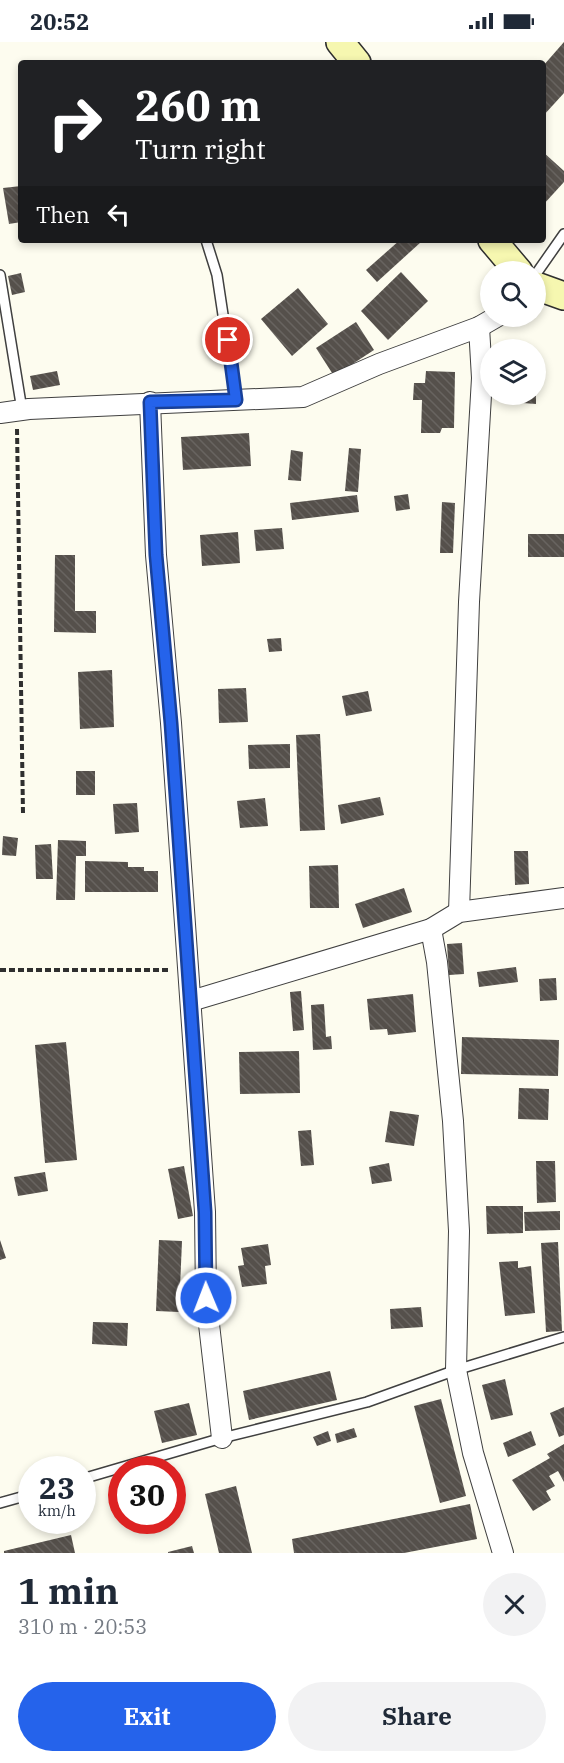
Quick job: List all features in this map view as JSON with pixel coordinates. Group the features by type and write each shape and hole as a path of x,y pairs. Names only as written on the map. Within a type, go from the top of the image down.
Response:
{"street":[{"path":"340,42 355,60"},
{"path":"495,243 513,261"},
{"path":"13,411 150,402 303,397 379,364 480,327 482,378 469,602 459,912"},
{"path":"150,402 156,555 189,970 205,1212 206,1298 222,1438"},
{"path":"191,1001 431,929 459,912 564,898"},
{"path":"431,929 438,962 453,1121 459,1231 456,1370 472,1453 503,1553"}],"lane":[{"path":"546,269 564,234"},
{"path":"207,243 217,275 236,400"},
{"path":"0,275 13,411"},
{"path":"96,1475 222,1438 367,1402 456,1370 564,1337"},
{"path":"0,1503 18,1498"}],"path":[{"path":"13,411 23,813"},
{"path":"0,970 189,970"}],"building":[{"path":"564,42 564,93 546,113 546,63"},
{"path":"546,155 564,171 564,182 546,202"},
{"path":"18,186 18,222 9,224 3,188"},
{"path":"397,243 420,243 377,282 366,270"},
{"path":"401,272 428,301 388,340 361,311"},
{"path":"21,273 25,292 12,295 8,276"},
{"path":"298,288 328,324 292,356 261,319"},
{"path":"356,322 374,350 334,376 316,348"},
{"path":"57,371 60,385 33,390 30,376"},
{"path":"426,371 455,372 454,428 442,428 440,433 421,433 422,400 413,400 414,383 425,383"},
{"path":"249,433 251,466 183,470 181,437"},
{"path":"349,448 361,449 358,492 345,491"},
{"path":"291,450 303,452 301,481 288,480"},
{"path":"408,494 410,509 396,511 394,496"},
{"path":"357,495 359,512 292,520 290,503"},
{"path":"442,502 455,503 453,553 440,553"},
{"path":"282,528 284,549 256,551 254,530"},
{"path":"238,532 240,563 202,566 200,535"},
{"path":"528,534 564,534 564,557 528,557"},
{"path":"55,555 75,555 75,611 96,611 96,633 54,632"},
{"path":"281,638 282,651 269,652 267,639"},
{"path":"112,670 114,727 80,729 78,672"},
{"path":"246,688 248,722 219,723 218,689"},
{"path":"368,691 372,711 346,716 342,696"},
{"path":"320,734 325,830 300,831 296,735"},
{"path":"290,744 290,768 249,769 248,745"},
{"path":"76,771 95,771 95,795 76,795"},
{"path":"380,797 384,815 341,824 338,805"},
{"path":"265,798 268,826 240,828 237,801"},
{"path":"137,803 139,832 115,834 113,804"},
{"path":"3,836 18,838 16,856 2,855"},
{"path":"58,840 86,841 86,856 76,856 75,900 56,900"},
{"path":"51,844 53,879 36,879 35,845"},
{"path":"514,851 528,851 529,884 515,885"},
{"path":"85,861 128,862 128,867 144,867 144,871 158,871 158,892 85,892"},
{"path":"338,865 339,908 310,908 309,866"},
{"path":"404,888 412,912 363,928 355,904"},
{"path":"462,943 464,974 449,975 447,944"},
{"path":"516,967 518,982 479,987 477,972"},
{"path":"556,978 557,1000 540,1001 539,979"},
{"path":"301,991 304,1030 293,1031 290,992"},
{"path":"413,994 416,1032 388,1035 387,1029 370,1030 367,999"},
{"path":"324,1004 326,1037 331,1036 332,1049 313,1050 311,1005"},
{"path":"462,1037 559,1040 558,1076 461,1074"},
{"path":"66,1042 77,1160 45,1163 35,1045"},
{"path":"299,1051 300,1093 240,1094 239,1052"},
{"path":"519,1088 549,1089 548,1120 518,1119"},
{"path":"390,1111 419,1115 414,1146 385,1142"},
{"path":"311,1130 314,1165 301,1166 298,1131"},
{"path":"536,1161 555,1161 556,1202 537,1203"},
{"path":"389,1163 392,1181 372,1184 369,1167"},
{"path":"184,1166 193,1216 178,1219 168,1169"},
{"path":"45,1172 48,1191 18,1196 14,1177"},
{"path":"486,1206 523,1206 523,1233 487,1234"},
{"path":"560,1211 560,1230 525,1231 524,1212"},
{"path":"0,1240 6,1258 0,1260"},
{"path":"159,1240 182,1241 179,1312 156,1311"},
{"path":"558,1242 562,1331 546,1332 541,1243"},
{"path":"268,1244 271,1265 265,1266 267,1284 242,1287 238,1266 244,1265 241,1248"},
{"path":"518,1261 518,1268 531,1266 535,1313 505,1316 499,1262"},
{"path":"421,1307 423,1327 391,1329 390,1309"},
{"path":"93,1322 128,1323 127,1346 92,1344"},
{"path":"330,1371 337,1400 249,1420 243,1391"},
{"path":"505,1379 513,1415 491,1420 482,1385"},
{"path":"441,1399 466,1496 440,1503 414,1406"},
{"path":"189,1403 197,1435 162,1443 154,1411"},
{"path":"564,1407 564,1435 559,1437 550,1413"},
{"path":"354,1428 357,1437 337,1443 335,1434"},
{"path":"328,1431 331,1441 317,1446 313,1437"},
{"path":"531,1431 536,1445 508,1457 503,1443"},
{"path":"564,1444 564,1482 558,1471 549,1476 555,1486 546,1491 551,1500 533,1511 512,1480 550,1458 547,1454"},
{"path":"236,1486 252,1553 219,1553 205,1494"},
{"path":"470,1504 477,1539 404,1553 294,1553 292,1539"},
{"path":"71,1535 75,1553 4,1553 4,1551"},
{"path":"192,1546 194,1553 168,1553 168,1552"}],"route":[{"path":"206,1298 205,1212 171,723 156,555 150,402 236,400 228,340"}]}
